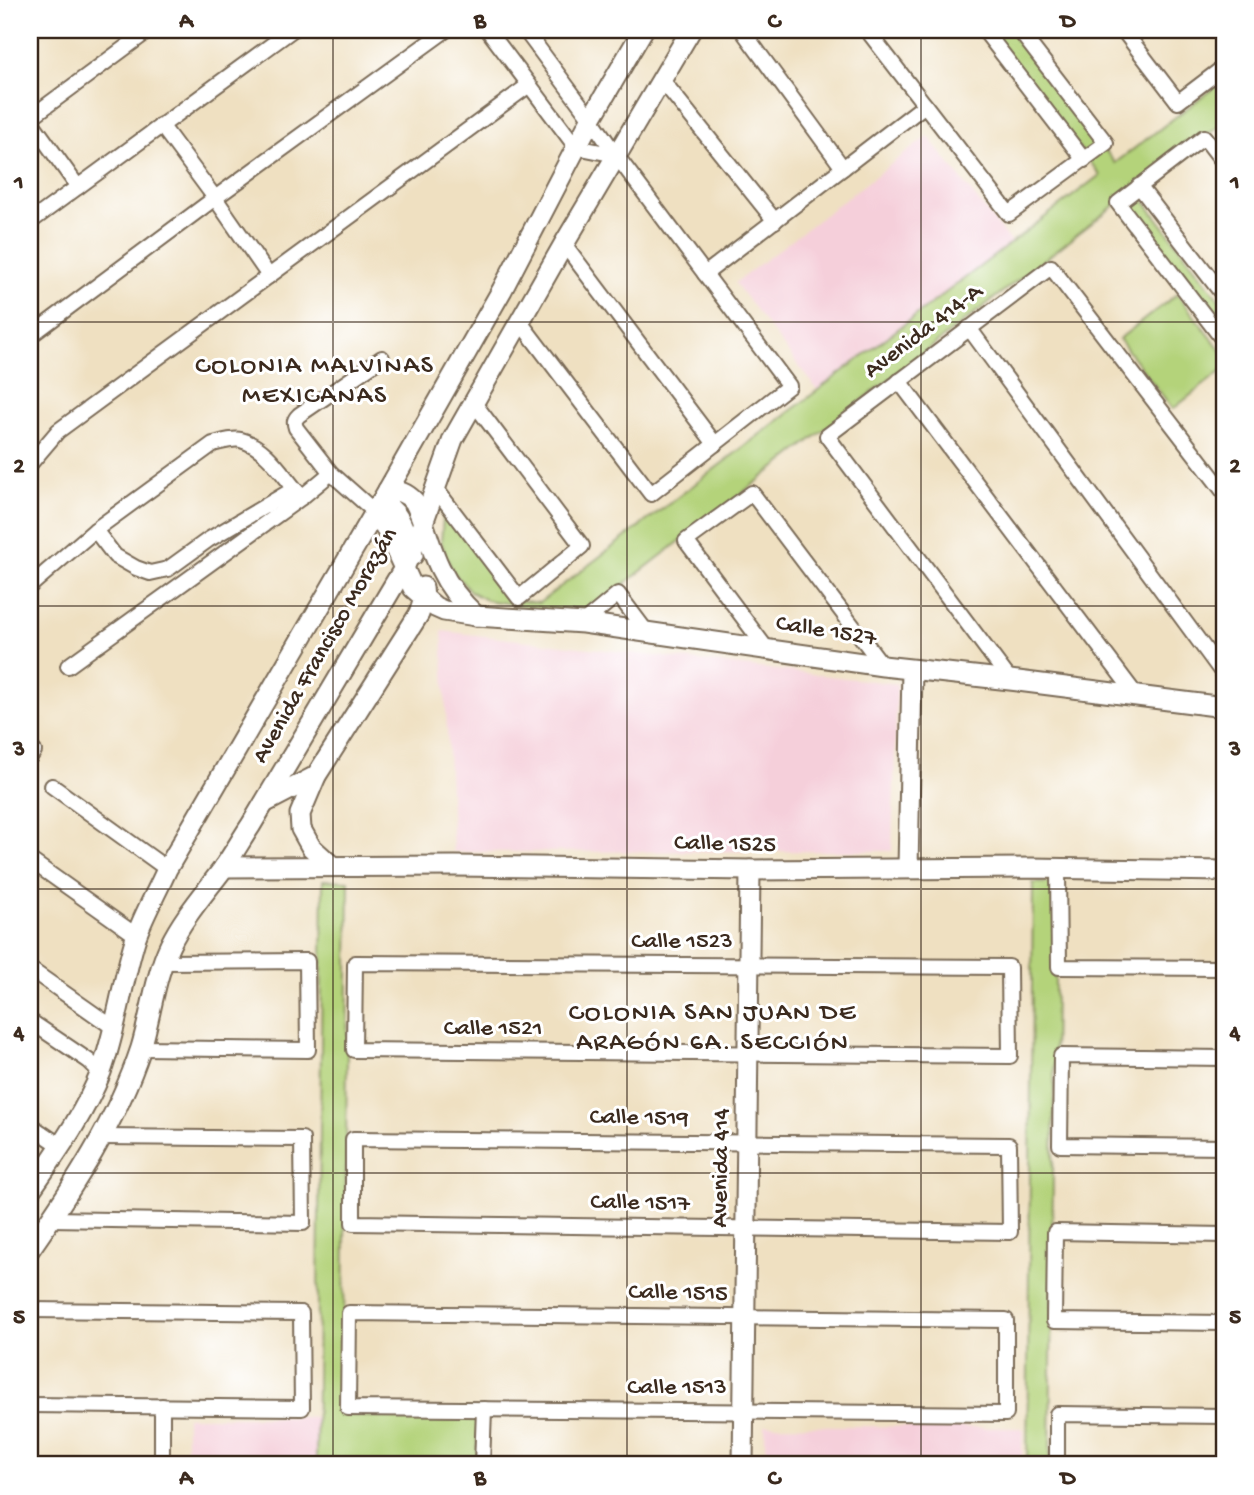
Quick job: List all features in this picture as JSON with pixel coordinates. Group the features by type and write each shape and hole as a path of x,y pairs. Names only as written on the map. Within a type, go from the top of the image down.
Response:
{"street":[{"path":"78,187 30,119 149,30"},
{"path":"30,222 292,30"},
{"path":"30,336 446,30"},
{"path":"488,30 576,147 616,155"},
{"path":"520,322 650,494 789,386 526,30"},
{"name":"Avenida Francisco Morazán","path":"30,1191 61,1146 100,1072 137,936 167,869 502,290 591,119 643,30"},
{"name":"Avenida Francisco Morazán","path":"30,1249 101,1137 123,1094 141,1048 163,962 170,945 265,802 407,559 453,439 564,244 691,30"},
{"path":"742,30 843,168"},
{"path":"867,30 1009,214 1106,143 1019,30"},
{"path":"984,30 1084,160"},
{"path":"1123,30 1178,102 1224,67"},
{"path":"663,80 775,221"},
{"path":"30,464 58,431 529,85"},
{"path":"705,274 925,105"},
{"path":"161,125 269,276"},
{"path":"1224,163 1204,137 1118,203 1224,341"},
{"path":"1139,186 1224,296"},
{"path":"564,244 715,444"},
{"name":"Avenida 414-A","path":"1010,680 827,436 1051,267 1224,492"},
{"path":"969,328 1224,675"},
{"path":"332,866 311,847 300,829 300,814 316,776 419,614 424,599 413,588 395,511 331,473 296,428 295,419 382,359"},
{"path":"899,381 1136,695"},
{"path":"436,489 519,598 582,546 474,402"},
{"path":"30,586 95,530 213,444 239,440 256,447 271,459 298,493"},
{"path":"95,530 115,556 135,568 150,573 167,569 208,540 331,473"},
{"path":"377,502 401,491 414,500 439,567 456,594 476,616"},
{"path":"68,666 298,493"},
{"path":"766,648 686,541 752,493 883,666"},
{"path":"583,623 618,594 645,631"},
{"name":"Calle 1527","path":"424,599 444,611 476,616 583,623 912,670 1224,707"},
{"path":"908,868 912,670"},
{"path":"265,802 316,776"},
{"path":"52,786 167,869"},
{"path":"30,860 137,936"},
{"name":"Calle 1525","path":"224,867 1224,871"},
{"path":"1058,869 1059,967 1224,968"},
{"name":"Avenida 414","path":"743,1465 750,870"},
{"path":"141,1048 308,1050 307,961 163,962"},
{"name":"Calle 1523","path":"354,1050 355,963 1009,967 1010,1056"},
{"path":"30,969 114,1028"},
{"path":"30,1021 89,1061 100,1072"},
{"name":"Calle 1521","path":"354,1050 1010,1056"},
{"path":"1224,1058 1061,1056 1060,1145 1224,1147"},
{"path":"30,1125 61,1146"},
{"path":"50,1219 303,1223 302,1139 101,1137"},
{"name":"Calle 1519","path":"353,1223 353,1139 1009,1145 1010,1232"},
{"name":"Calle 1517","path":"353,1223 1010,1232"},
{"path":"1224,1235 1055,1233 1054,1321 1224,1323"},
{"path":"30,1310 300,1313 302,1408 30,1405"},
{"name":"Calle 1515","path":"348,1408 349,1313 1006,1321 1006,1414"},
{"path":"162,1406 162,1465"},
{"name":"Calle 1513","path":"348,1408 1006,1414"},
{"path":"482,1465 484,1409"},
{"path":"1057,1465 1057,1414 1224,1416"}],"shaded area":[{"path":"928,136 1011,243 817,390 735,283"},
{"path":"442,631 897,684 892,851 453,852"},
{"path":"186,1417 316,1417 316,1465 186,1465"},
{"path":"765,1425 1023,1428 1022,1465 765,1465"}],"green space":[{"path":"989,30 1013,30 1115,163 1224,80 1224,122 1136,190 1224,306 1224,337 1119,202 583,616 486,600 471,592 452,571 441,542 444,506 516,600 539,603 1100,175"},
{"path":"1177,294 1224,354 1224,369 1173,409 1119,339"},
{"path":"323,880 349,881 343,1415 477,1417 477,1465 316,1465"},
{"path":"1033,883 1056,883 1050,1465 1027,1465"}],"district":[{"name":"COLONIA MALVINAS MEXICANAS","path":"315,382"},
{"name":"COLONIA SAN JUAN DE ARAGÓN 6A. SECCIÓN","path":"713,1029"}]}
